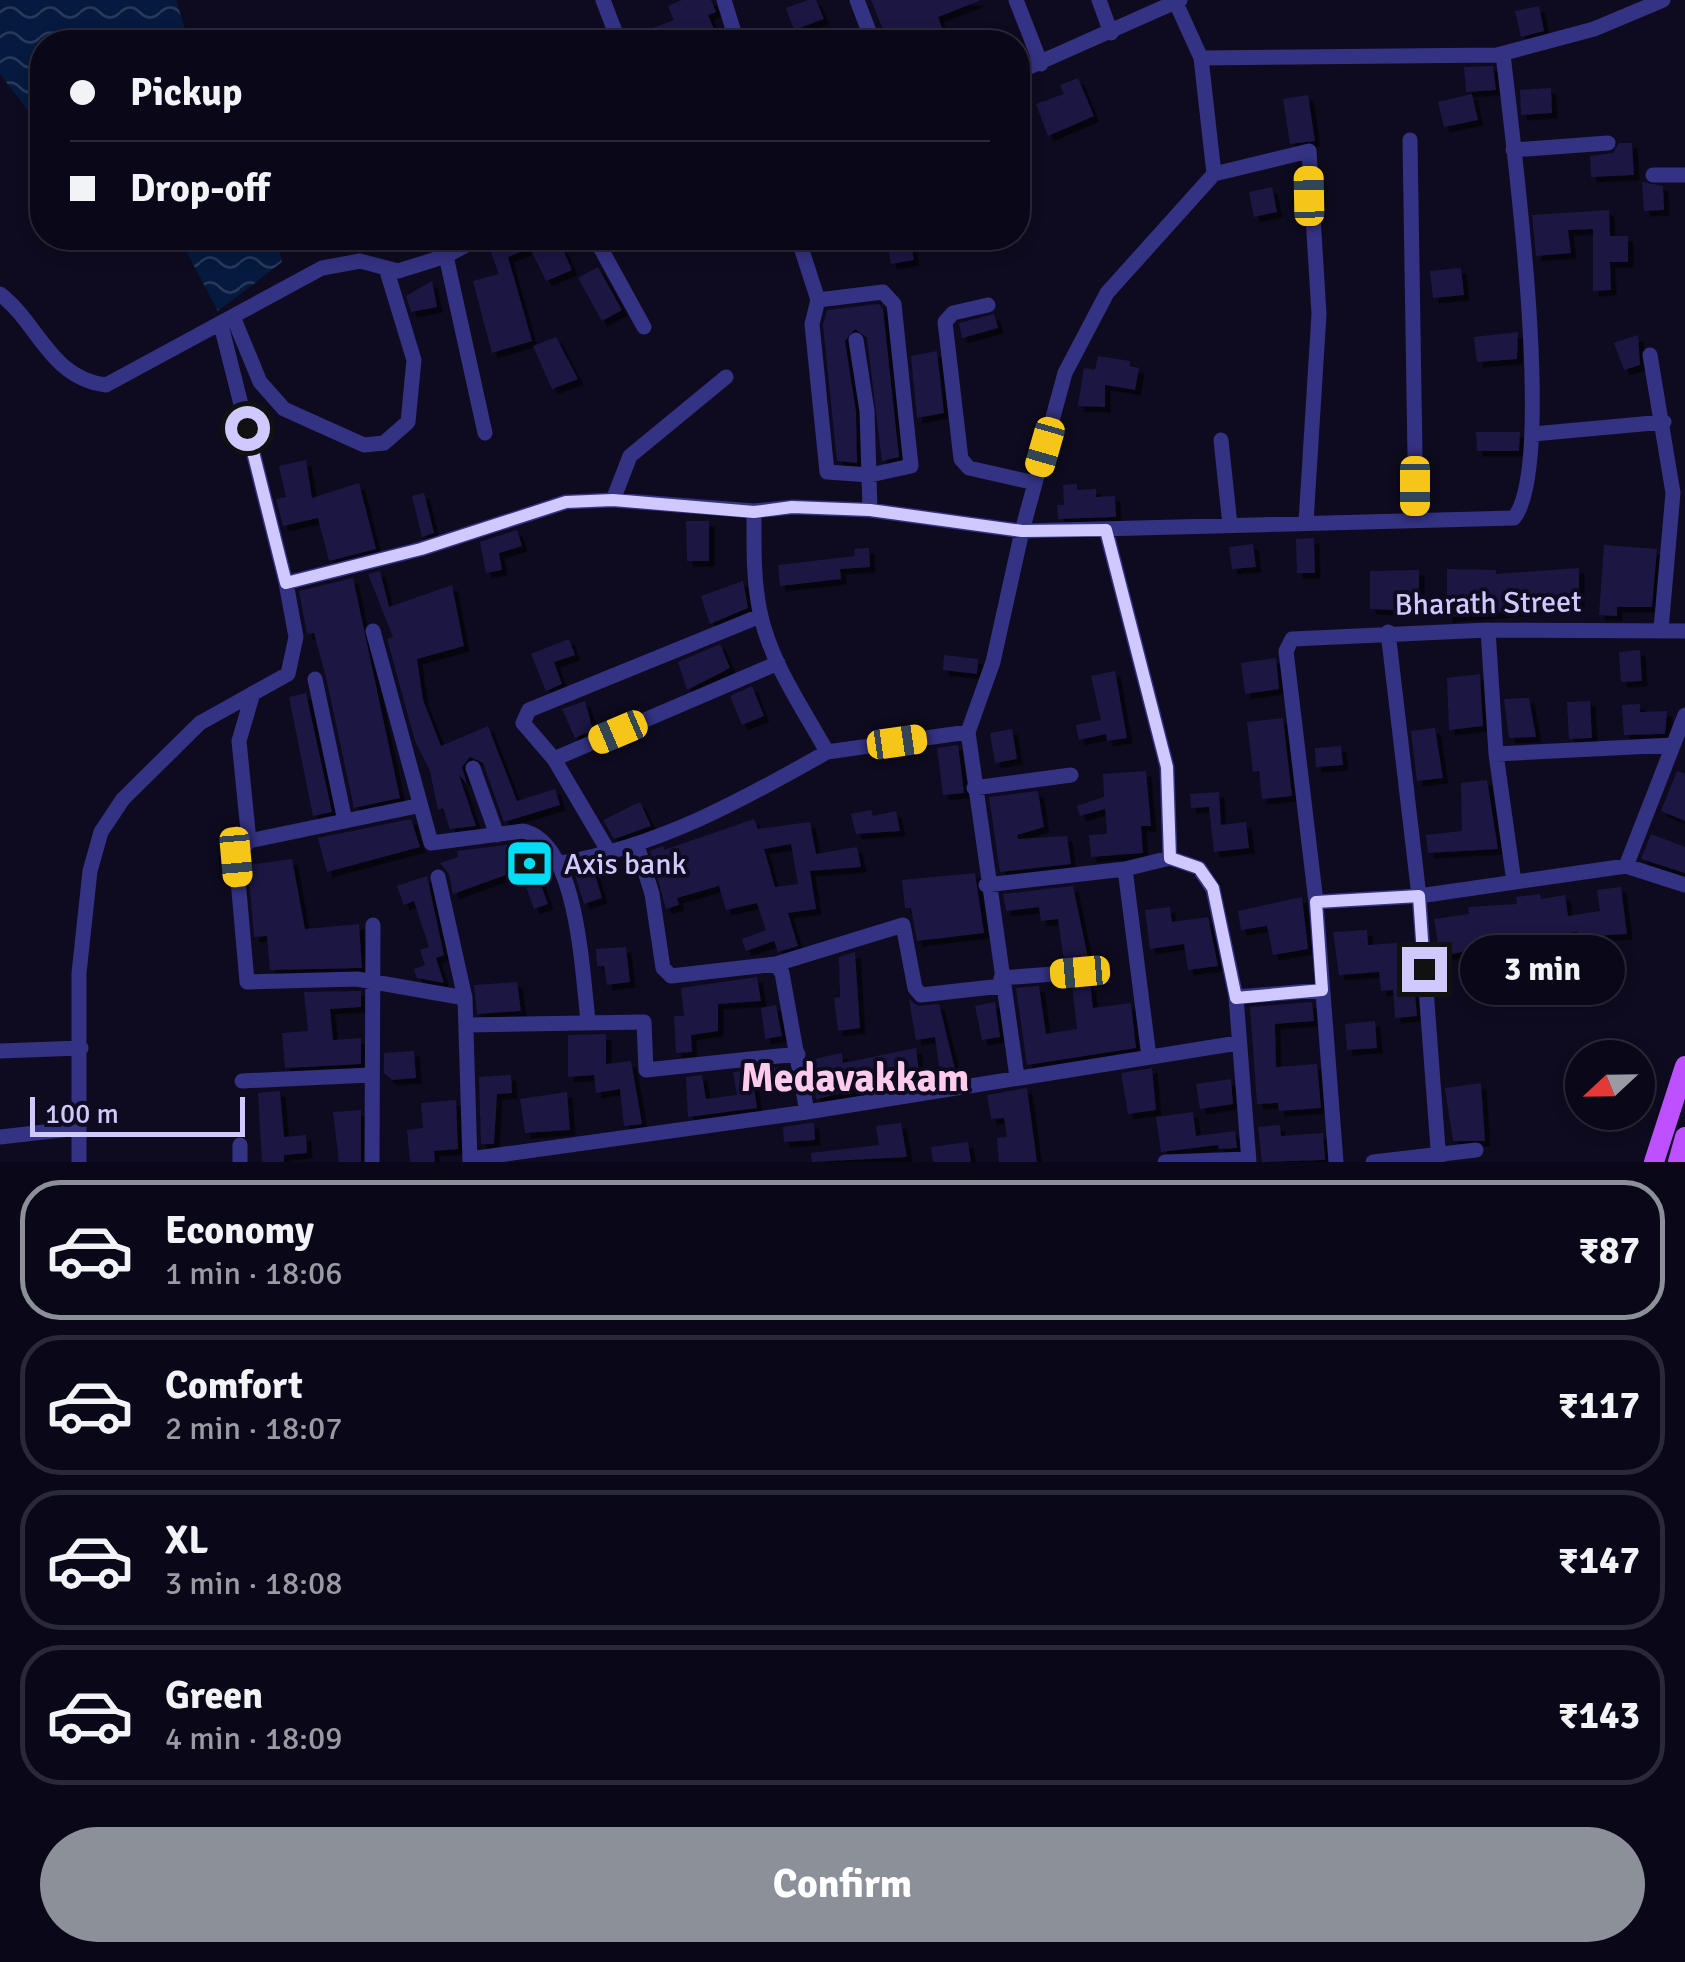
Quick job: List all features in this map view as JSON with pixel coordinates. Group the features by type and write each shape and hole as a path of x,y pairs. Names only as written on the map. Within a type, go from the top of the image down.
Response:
{"main road":[{"path":"1654,1162 1685,1066"},
{"path":"1678,1162 1685,1138"}],"street":[{"path":"604,0 615,30"},
{"path":"724,0 733,30"},
{"path":"858,0 869,30"},
{"path":"1016,0 1028,30"},
{"path":"1099,0 1110,33"},
{"path":"1201,58 1503,54 1594,30 1663,0"},
{"path":"1030,68 1178,2 1201,58 1214,174"},
{"path":"1030,36 1041,64"},
{"path":"286,583 470,535 532,510 566,502 613,500 754,512 792,507 870,510 1022,531 1306,522 1499,522 1514,518 1522,508 1534,434 1503,54"},
{"path":"1410,140 1416,520"},
{"path":"1513,150 1608,142"},
{"path":"1017,1077 986,885 968,732 993,662 1022,531 1065,373 1107,293 1214,174 1308,151 1319,314 1306,522"},
{"path":"1653,175 1685,175"},
{"path":"0,294 14,305 48,355 91,384 106,386 322,268 360,261 398,272 457,250"},
{"path":"602,250 644,327"},
{"path":"802,250 818,300 812,324 826,469 830,475 870,476 913,464 894,304 883,292 818,300"},
{"path":"446,256 485,433"},
{"path":"228,322 260,382 284,409 364,445 384,444 408,422 414,360 386,268"},
{"path":"988,304 954,314 945,322 961,460 969,468 1034,484"},
{"path":"79,1162 79,973 90,870 102,832 123,799 177,744 221,708 277,682 292,668 296,636 228,322"},
{"path":"856,340 870,510"},
{"path":"1650,355 1673,493 1661,629"},
{"path":"613,500 630,456 726,377"},
{"path":"1534,434 1664,422"},
{"path":"1221,440 1230,525"},
{"path":"754,512 754,578 760,616 778,662 827,752"},
{"path":"1106,530 1167,767 1170,858"},
{"path":"610,854 554,760 523,723 529,710 760,616"},
{"path":"1488,630 1496,754 1514,882"},
{"path":"373,631 417,806 430,842 535,833 561,863 578,940 588,1020"},
{"name":"Bharath Street","path":"1316,902 1286,651 1292,639 1388,632 1685,631"},
{"path":"1388,632 1419,896 1438,1158"},
{"path":"554,760 778,662"},
{"path":"315,679 345,821"},
{"path":"249,841 239,741 253,693"},
{"path":"1626,866 1685,715"},
{"path":"561,863 610,854 728,808 827,752 968,732"},
{"path":"1496,754 1673,745"},
{"path":"473,768 497,836"},
{"path":"974,788 1072,775"},
{"path":"417,806 249,841 236,857 247,982 371,980 465,998"},
{"path":"636,845 652,894 663,968 671,976 776,964 903,925 915,988 921,995 1080,972"},
{"path":"986,885 1125,869 1170,858 1199,868 1213,888 1236,998 1249,1160 1164,1162"},
{"path":"1336,1162 1316,902 1419,896 1626,866 1685,885"},
{"path":"1125,869 1149,1058"},
{"path":"438,878 465,998 470,1160 807,1112 1238,1043"},
{"path":"372,1162 373,925"},
{"path":"776,964 782,974 807,1112"},
{"path":"1236,998 1322,990"},
{"path":"467,1024 644,1022 646,1070 798,1054"},
{"path":"0,1051 81,1048"},
{"path":"242,1081 370,1075"},
{"path":"0,1137 78,1128"},
{"path":"1374,1162 1438,1158 1476,1150"}],"water":[{"path":"0,0 176,0 185,30 30,30 30,113 0,74"},
{"path":"185,250 279,250 282,262 218,311"}],"building":[{"path":"682,0 711,0 716,12 708,15 714,30 648,30 674,20 668,6"},
{"path":"816,0 824,19 794,30 786,8"},
{"path":"871,0 979,0 938,17 943,30 883,30"},
{"path":"1539,6 1544,31 1521,37 1515,11"},
{"path":"1493,66 1496,90 1466,92 1464,67"},
{"path":"1078,78 1094,116 1048,136 1036,104 1064,94 1060,85"},
{"path":"1551,88 1552,113 1521,115 1520,90"},
{"path":"1472,94 1478,120 1444,127 1438,102"},
{"path":"1308,95 1315,141 1290,144 1283,99"},
{"path":"1619,143 1632,143 1634,175 1591,177 1590,156 1613,153"},
{"path":"1642,182 1663,186 1664,210 1644,211"},
{"path":"1272,187 1277,212 1254,217 1249,192"},
{"path":"1609,210 1610,236 1628,236 1628,262 1610,262 1611,290 1593,291 1593,229 1568,230 1571,253 1536,256 1532,215"},
{"path":"490,250 525,250 508,257 532,341 492,353 473,281 499,274"},
{"path":"531,250 563,250 572,270 546,281"},
{"path":"888,250 912,250 914,260 891,264"},
{"path":"598,267 622,310 602,321 578,278"},
{"path":"1461,268 1464,295 1433,298 1430,271"},
{"path":"432,281 437,307 411,312 406,296"},
{"path":"879,304 883,309 899,457 882,461 867,338 855,329 845,341 856,412 857,463 837,461 823,325 827,310"},
{"path":"994,314 998,328 962,338 959,323"},
{"path":"1518,332 1517,359 1477,362 1474,337"},
{"path":"1638,335 1640,365 1624,370 1614,343"},
{"path":"556,337 578,379 552,389 533,346"},
{"path":"937,351 944,413 917,418 911,356"},
{"path":"1098,356 1130,361 1130,366 1139,368 1135,390 1105,385 1105,407 1078,406 1084,368 1095,370"},
{"path":"1476,432 1520,432 1519,451 1477,451"},
{"path":"306,460 312,498 359,483 376,549 329,561 318,518 283,526 276,499 286,497 279,466"},
{"path":"1077,484 1077,490 1096,489 1096,497 1115,496 1116,517 1058,519 1057,505 1064,505 1063,485"},
{"path":"424,493 434,533 422,537 412,496"},
{"path":"686,521 709,521 709,561 687,561"},
{"path":"517,530 522,546 499,553 502,570 486,573 480,542"},
{"path":"1314,538 1315,573 1297,573 1296,539"},
{"path":"1253,544 1256,567 1232,569 1229,547"},
{"path":"1604,545 1657,549 1652,607 1617,607 1617,616 1599,615"},
{"path":"869,548 870,567 840,569 841,579 780,586 778,565 855,556 854,549"},
{"path":"1579,568 1579,606 1447,617 1447,569 1496,570 1496,574"},
{"path":"1419,570 1419,611 1370,609 1370,571"},
{"path":"380,571 389,607 452,585 464,646 417,659 423,700 441,746 488,726 517,801 555,789 560,805 504,822 483,763 470,757 462,767 467,784 459,775 476,826 450,829 443,808 438,810 430,771 415,741 387,639 393,637 368,574"},
{"path":"353,578 400,798 354,808 326,677 314,633 307,634 299,591"},
{"path":"743,581 748,608 710,624 701,596"},
{"path":"569,639 575,655 554,662 562,684 546,691 531,654"},
{"path":"720,644 730,668 687,690 678,662"},
{"path":"1640,650 1642,681 1621,682 1619,652"},
{"path":"944,655 978,659 977,674 943,670"},
{"path":"1276,658 1279,689 1245,694 1241,663"},
{"path":"1115,671 1127,738 1107,741 1106,734 1079,740 1076,725 1101,720 1091,676"},
{"path":"1480,674 1483,726 1449,730 1447,678"},
{"path":"752,686 764,716 742,725 730,696"},
{"path":"306,693 332,812 313,816 289,697"},
{"path":"1529,698 1536,737 1509,738 1504,699"},
{"path":"585,701 593,730 575,738 562,709"},
{"path":"1590,701 1592,738 1569,739 1567,702"},
{"path":"1640,704 1640,712 1667,711 1665,734 1624,735 1622,705"},
{"path":"1283,718 1292,796 1262,799 1259,771 1253,772 1247,722"},
{"path":"1435,728 1443,778 1417,781 1411,731"},
{"path":"1012,729 1017,759 995,763 990,733"},
{"path":"958,745 964,793 943,795 937,748"},
{"path":"1341,746 1343,765 1316,767 1315,748"},
{"path":"1146,771 1151,826 1141,826 1143,853 1091,857 1089,835 1107,834 1105,809 1080,816 1077,806 1104,797 1103,774"},
{"path":"1677,771 1685,774 1685,821 1661,811"},
{"path":"1487,780 1498,849 1428,853 1426,835 1462,831 1461,783"},
{"path":"1038,791 1044,827 1017,835 1018,839 1067,836 1071,864 1000,872 989,797"},
{"path":"1219,792 1221,825 1246,822 1249,848 1214,852 1209,807 1191,808 1190,794"},
{"path":"640,802 651,826 614,839 603,820"},
{"path":"871,810 873,816 896,811 900,831 856,834 851,814"},
{"path":"411,819 420,847 327,872 318,838"},
{"path":"754,819 758,829 810,822 816,854 857,847 861,867 810,871 816,909 788,913 798,946 778,952 774,941 746,951 742,939 766,930 757,903 726,910 719,886 677,898 679,905 666,909 650,851 663,846 664,850","holes":["791,844 798,884 775,887 764,849"]},
{"path":"1651,834 1685,847 1685,873 1641,859"},
{"path":"521,843 540,857 543,870 536,871 548,904 534,909 520,870 453,894 449,874 440,863 458,857 457,851"},
{"path":"292,859 305,929 359,924 362,968 270,970 267,936 254,937 248,865"},
{"path":"593,868 602,898 584,904 574,872"},
{"path":"975,873 984,933 917,941 911,908 905,908 902,880"},
{"path":"427,876 444,955 436,958 444,983 417,978 414,969 425,965 420,950 429,947 414,901 404,905 397,886"},
{"path":"1073,886 1088,958 1064,961 1058,919 1041,921 1039,907 1006,911 1003,894"},
{"path":"1621,887 1627,934 1578,937 1577,932 1440,956 1434,919 1469,914 1468,907 1517,904 1516,897 1540,894 1541,899 1565,895 1568,916 1600,911 1597,890"},
{"path":"1302,897 1308,949 1273,955 1267,926 1241,930 1238,911"},
{"path":"1170,907 1172,922 1208,917 1218,966 1188,970 1184,944 1150,949 1145,910"},
{"path":"1367,930 1368,945 1410,942 1417,1016 1395,1018 1393,990 1381,991 1379,972 1339,975 1333,932"},
{"path":"626,947 630,982 607,985 604,966 597,966 596,949"},
{"path":"855,952 860,1028 838,1031 834,998 840,997 839,957"},
{"path":"757,977 761,1001 718,1004 718,1031 691,1035 692,1052 676,1053 674,1016 684,1016 681,988"},
{"path":"517,982 521,1011 477,1014 474,985"},
{"path":"1090,982 1093,1008 1131,1003 1136,1048 1027,1065 1016,988 1039,986 1046,1034 1077,1029 1072,984"},
{"path":"361,991 361,1007 330,1009 333,1040 361,1038 361,1064 285,1068 282,1033 308,1031 304,992"},
{"path":"909,999 918,1006 939,1004 957,1077 941,1079 935,1037 916,1040"},
{"path":"995,1002 1000,1037 982,1040 975,1006"},
{"path":"1312,1002 1314,1021 1275,1024 1276,1067 1317,1064 1321,1108 1279,1111 1278,1103 1257,1104 1250,1007"},
{"path":"776,1005 782,1036 765,1039 761,1008"},
{"path":"1375,1021 1377,1048 1347,1050 1345,1024"},
{"path":"606,1034 606,1064 631,1061 642,1124 624,1126 620,1089 596,1093 594,1075 568,1077 568,1035"},
{"path":"916,1048 920,1082 878,1085 816,1099 809,1060 842,1053 843,1063"},
{"path":"414,1051 416,1078 392,1080 384,1073 384,1053"},
{"path":"783,1067 785,1078 753,1082 757,1108 688,1117 686,1077 702,1075 706,1099 737,1095 733,1072"},
{"path":"1152,1068 1156,1110 1128,1114 1121,1073"},
{"path":"511,1075 512,1093 497,1094 494,1144 481,1144 479,1077"},
{"path":"1231,1079 1233,1104 1200,1109 1196,1084"},
{"path":"1481,1083 1485,1141 1453,1141 1445,1088"},
{"path":"1027,1088 1037,1162 999,1162 997,1138 1007,1137 1004,1118 991,1119 987,1095"},
{"path":"280,1091 284,1137 306,1135 307,1153 284,1155 284,1162 262,1162 258,1093"},
{"path":"567,1092 570,1130 525,1133 520,1099"},
{"path":"456,1100 458,1149 434,1151 435,1162 410,1162 407,1130 423,1128 421,1103"},
{"path":"361,1110 361,1162 339,1162 333,1112"},
{"path":"1193,1112 1196,1136 1235,1131 1237,1148 1219,1149 1218,1145 1161,1152 1156,1117"},
{"path":"814,1123 815,1140 784,1142 783,1127"},
{"path":"901,1123 907,1157 812,1162 811,1153 879,1145 876,1126"},
{"path":"1280,1125 1281,1136 1323,1133 1325,1160 1262,1162 1258,1127"},
{"path":"968,1142 971,1162 933,1162 931,1147"}],"place":[{"name":"Axis bank","path":"529,864"}],"district":[{"name":"Medavakkam","path":"855,1077"}],"route":[{"path":"247,428 286,583 470,535 532,510 566,502 613,500 754,512 792,507 870,510 1022,531 1106,530 1133,648 1148,686 1167,767 1170,858 1199,868 1213,888 1236,998 1322,990 1316,902 1419,896 1424,969"}]}
